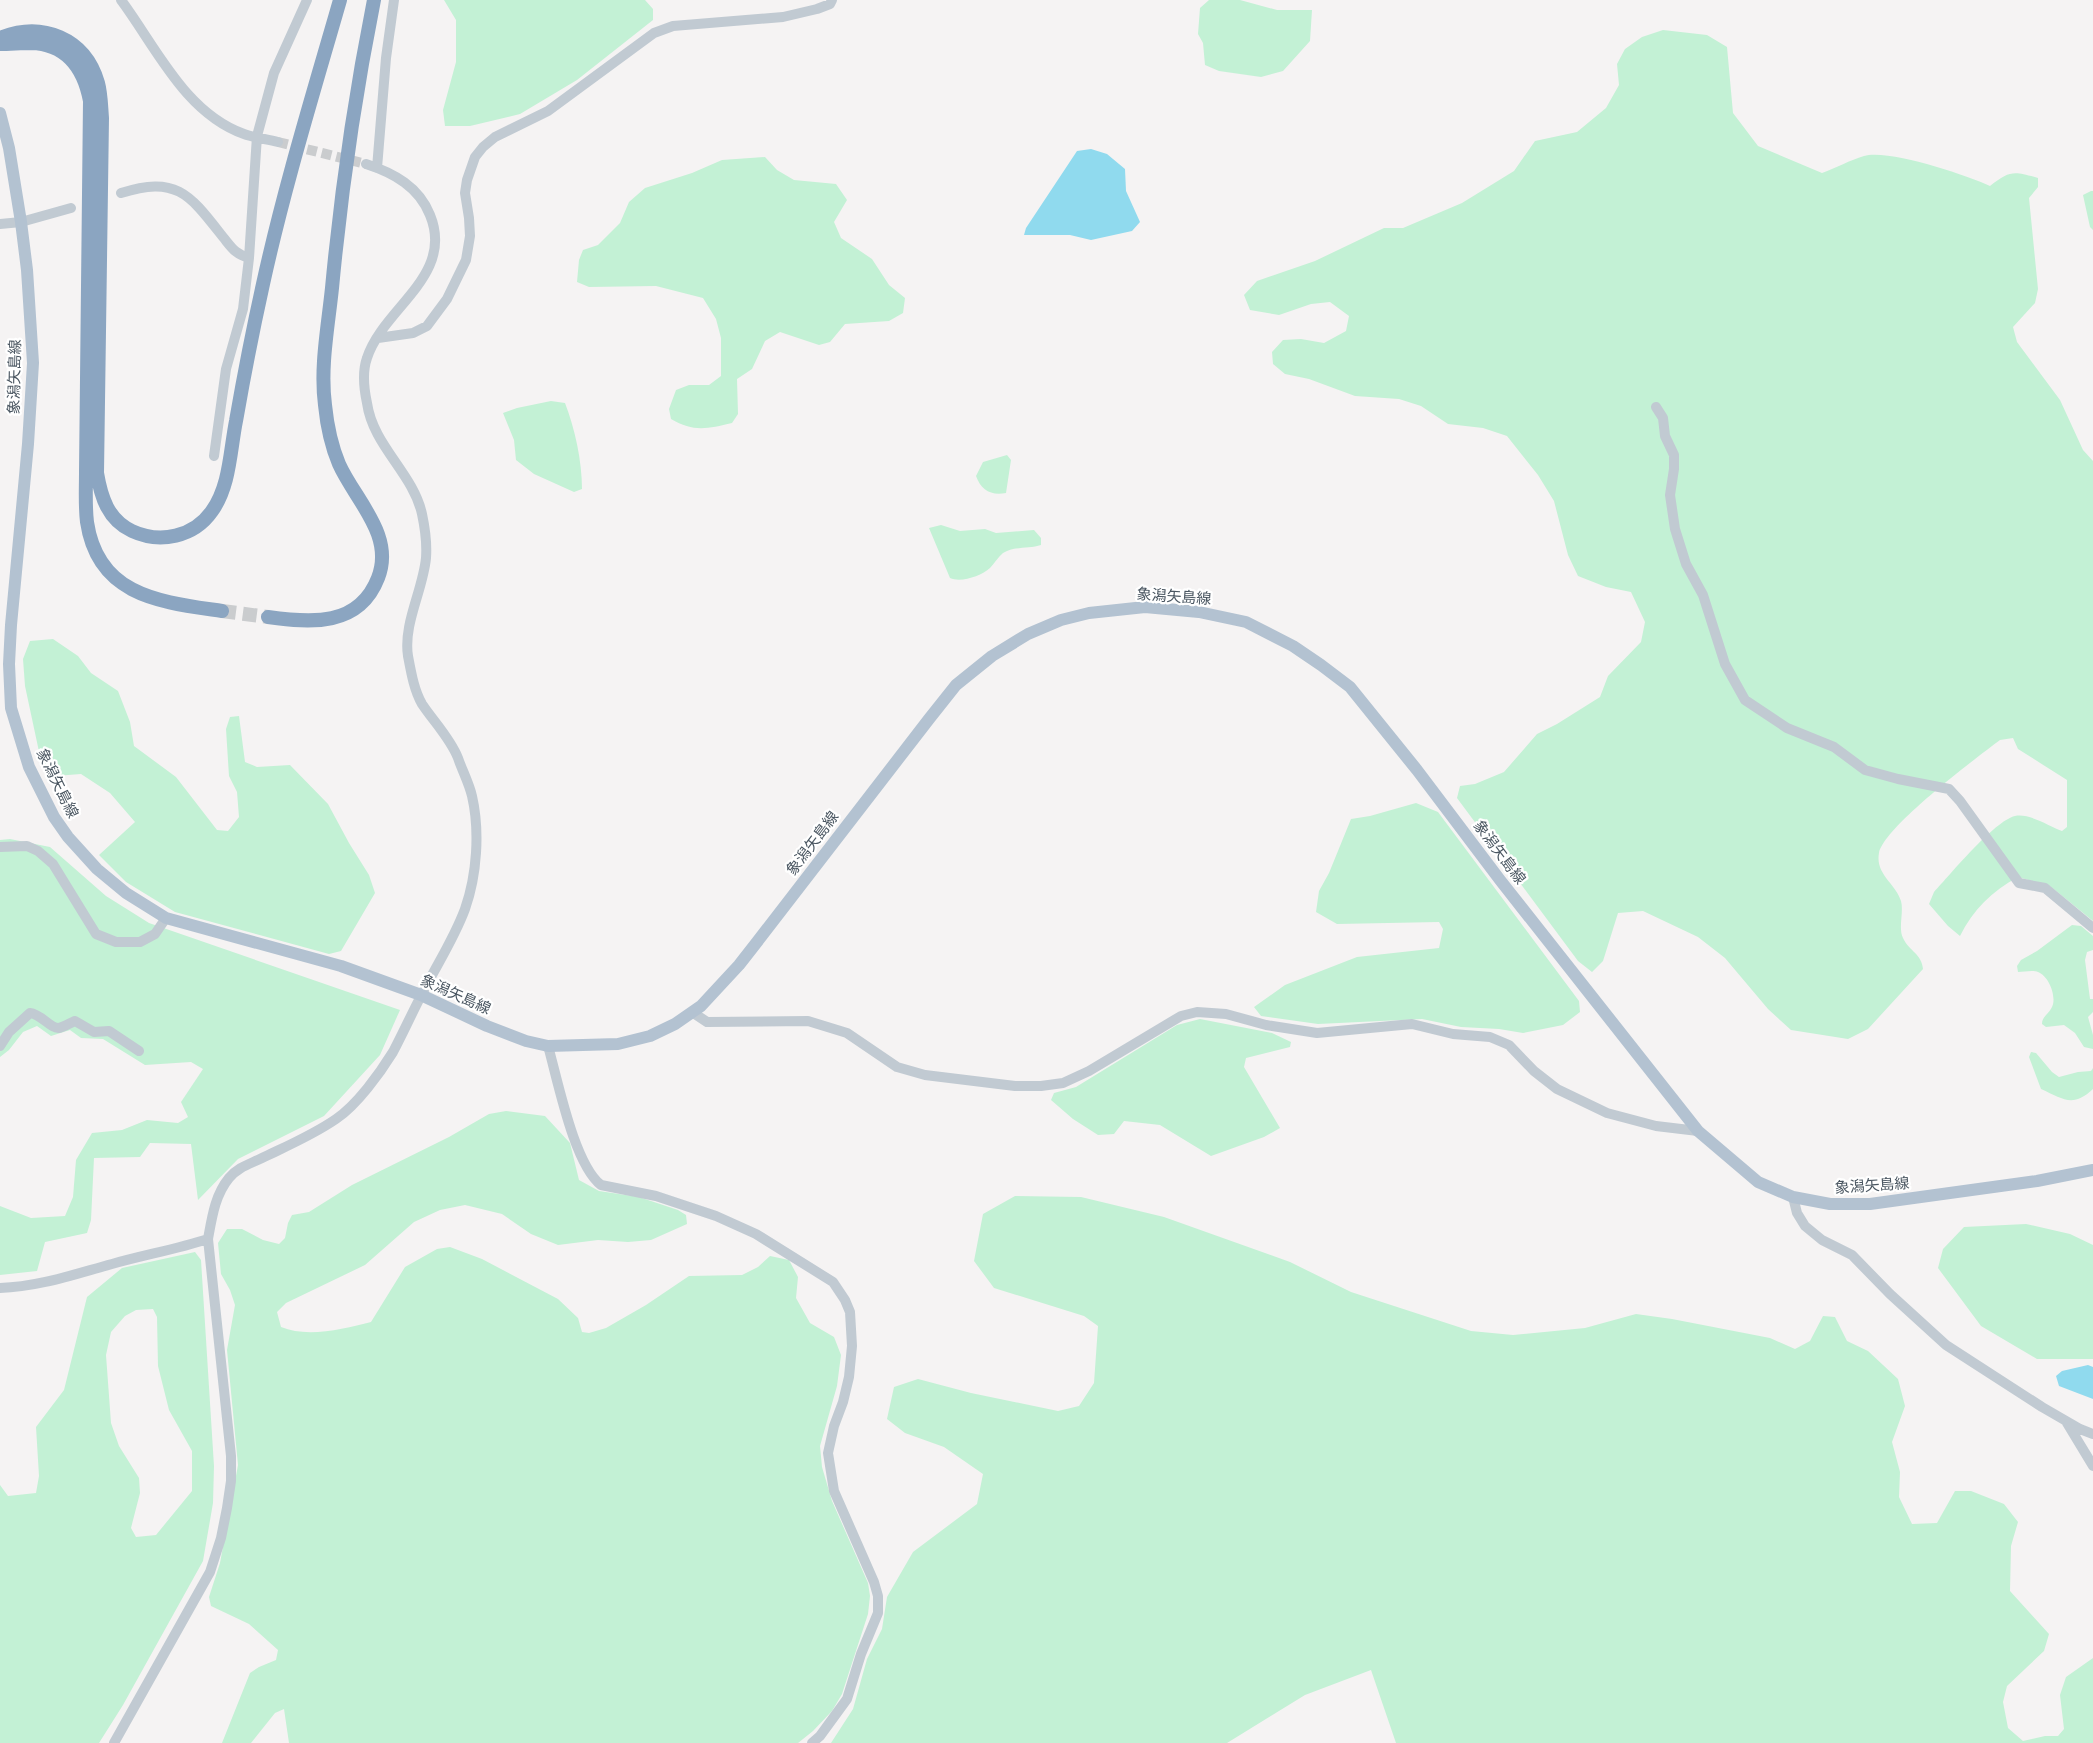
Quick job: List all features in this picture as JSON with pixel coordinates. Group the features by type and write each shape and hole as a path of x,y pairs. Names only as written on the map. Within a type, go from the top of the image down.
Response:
{"highway":[{"path":"0,38 13,33 30,31 45,32 59,36 83,54 92,68 98,83 102,118 97,473 106,506 116,520 126,529 140,535 157,538 174,537 189,532 202,524 221,497 227,475 249,346 263,282 340,0"},
{"path":"268,618 319,622 349,612 361,603 371,591 378,577 382,561 381,546 370,514 346,477 332,443 324,396 326,342 336,242 374,0"},
{"path":"0,44 31,43 47,45 60,51 72,60 81,71 87,84 90,100 86,472 87,523 92,542 100,559 110,573 126,586 144,596 164,602 222,611"}],"main road":[{"name":"象潟矢島線","path":"0,113 9,148 21,222 28,279 33,363 28,444 11,625 9,664 11,708 29,767 54,817 68,837 104,875 126,893 166,918 341,966 421,995 487,1026 526,1041 548,1046 618,1044 650,1036 675,1024 701,1006 739,965 956,685 992,656 1028,634 1062,620 1089,613 1145,607 1199,612 1246,622 1266,630 1321,664 1350,687 1417,770 1500,880 1698,1132 1758,1182 1793,1197 1830,1204 1870,1204 2038,1181 2093,1170"}],"street":[{"path":"121,0 178,81 204,111 244,134 278,142"},
{"path":"214,456 226,369 243,310 249,258 257,136 274,73 307,0"},
{"path":"377,168 386,58 394,0"},
{"path":"378,338 413,333 427,326 447,299 468,252 470,218 465,194 466,180 475,157 494,138 548,111 654,33 672,26 783,17 817,9 830,4 832,0"},
{"path":"114,1743 210,1572 226,1516 231,1481 231,1456 208,1239 214,1206 229,1178 244,1166 312,1134 338,1118 384,1068 394,1052 465,909 474,870 475,831 472,795 456,754 438,724 422,703 416,690 408,653 410,627 426,559 426,533 421,510 404,476 375,433 367,406 364,383 367,359 378,338 417,288 430,265 436,246 434,224 426,206 414,189 377,168 366,164"},
{"path":"121,193 142,186 160,186 180,191 196,203 237,254 249,258"},
{"path":"0,224 21,222 71,208"},
{"path":"1656,407 1663,418 1665,436 1674,455 1670,495 1675,529 1686,564 1703,596 1725,664 1745,700 1787,728 1834,747 1865,770 1949,789 1960,801 2019,883 2045,888 2093,928"},
{"path":"0,847 28,846 38,851 53,864 96,934 116,942 140,942 155,934 166,918"},
{"path":"692,1012 707,1022 808,1021 846,1033 897,1067 925,1075 1015,1086 1041,1086 1064,1083 1089,1071 1181,1016 1197,1012 1226,1014 1266,1025 1317,1033 1412,1024 1453,1034 1490,1037 1509,1045 1534,1071 1557,1089 1607,1113 1656,1126 1698,1132"},
{"path":"0,1046 9,1032 30,1013 59,1028 74,1021 94,1032 109,1031 139,1051"},
{"path":"548,1046 576,1145 594,1180 601,1185 656,1196 716,1216 756,1234 832,1282 845,1300 850,1312 852,1346 849,1377 828,1453 834,1491 874,1582 878,1596 878,1613 861,1654 847,1699 820,1736 812,1743"},
{"path":"1793,1197 1797,1213 1805,1226 1822,1240 1852,1255 1890,1294 1946,1345 2064,1420 2093,1434"},
{"path":"0,1288 25,1287 208,1239"},
{"path":"2064,1420 2093,1466"}],"green space":[{"path":"444,0 645,0 653,9 653,20 577,80 520,114 470,126 445,126 443,110 456,62 456,20"},
{"path":"1209,0 1240,0 1277,10 1312,10 1310,41 1283,71 1261,77 1219,71 1205,65 1203,43 1198,34 1200,8"},
{"path":"1663,30 1707,35 1727,47 1733,113 1758,146 1822,173 1864,156 1876,155 1891,156 1927,164 1990,186 2012,173 2038,178 2038,187 2029,198 2038,289 2035,303 2013,327 2017,342 2060,400 2083,450 2093,461 2093,921 2050,886 2018,877 2000,888 1984,902 1960,936 1948,926 1929,904 1934,892 1961,862 1984,838 2006,820 2015,816 2026,816 2062,831 2067,827 2067,780 2018,749 2013,738 2000,740 1932,794 1885,841 1879,853 1880,867 1901,901 1901,930 1903,938 1918,956 1923,969 1868,1029 1848,1039 1791,1030 1768,1009 1725,958 1698,937 1643,911 1618,913 1603,961 1592,972 1578,961 1457,798 1460,786 1475,784 1504,772 1537,734 1557,724 1600,697 1608,676 1641,642 1645,622 1631,592 1606,587 1578,576 1568,555 1554,501 1538,475 1507,436 1483,428 1448,424 1421,406 1399,399 1355,396 1309,379 1285,374 1273,364 1272,352 1283,340 1301,339 1324,343 1346,331 1349,316 1330,302 1311,304 1279,315 1250,310 1244,295 1257,281 1315,261 1384,228 1403,228 1462,203 1514,171 1535,141 1577,132 1606,108 1619,85 1617,64 1625,49 1642,37"},
{"path":"765,157 777,170 794,180 836,184 847,200 834,222 841,238 872,259 889,285 905,298 903,313 889,321 845,324 830,342 819,345 780,332 765,341 752,369 737,379 738,414 732,423 708,428 693,428 671,419 669,409 676,390 689,385 709,385 721,376 721,338 716,319 703,298 656,286 589,287 577,282 579,260 583,250 598,245 620,223 629,202 645,188 692,173 722,160"},
{"path":"2093,191 2093,230 2090,227 2083,195"},
{"path":"551,401 565,403 575,434 581,467 582,489 574,492 534,474 516,460 514,440 503,413"},
{"path":"1007,455 1011,460 1006,493 991,493 981,485 976,476 983,462"},
{"path":"941,525 960,531 985,529 996,533 1034,530 1041,538 1041,545 1007,551 990,568 971,578 960,580 950,578 929,528"},
{"path":"53,639 78,656 91,673 118,691 130,722 134,746 176,777 217,830 228,831 239,817 237,792 229,776 226,729 230,717 239,716 245,762 257,767 290,765 328,804 369,875 375,893 341,951 329,954 175,912 126,882 99,855 135,822 110,793 81,774 55,776 41,761 25,686 23,659 30,641"},
{"path":"1416,803 1438,812 1579,1001 1580,1012 1563,1025 1523,1033 1499,1029 1461,1027 1422,1019 1318,1024 1261,1016 1254,1007 1285,985 1357,957 1439,948 1443,929 1439,922 1337,924 1316,912 1319,891 1329,873 1351,819 1370,816"},
{"path":"10,839 50,847 106,896 149,923 400,1010 380,1055 324,1116 238,1159 198,1200 191,1144 150,1143 140,1157 94,1158 91,1220 87,1233 45,1242 37,1271 0,1275 0,1206 31,1218 65,1216 73,1197 76,1160 92,1133 122,1130 147,1120 178,1123 188,1117 181,1102 203,1069 191,1062 145,1065 103,1039 81,1038 70,1030 51,1036 37,1026 23,1032 9,1050 0,1057 0,840"},
{"path":"2072,925 2081,926 2093,936 2093,950 2087,952 2085,960 2090,999 2093,999 2093,1012 2088,1017 2093,1035 2093,1049 2084,1047 2075,1033 2064,1025 2046,1027 2042,1024 2053,1003 2053,993 2049,982 2038,972 2018,972 2017,966 2021,960 2037,951"},
{"path":"1200,1019 1272,1033 1291,1042 1290,1047 1246,1058 1244,1067 1280,1128 1264,1137 1211,1156 1160,1125 1124,1121 1114,1134 1098,1135 1073,1119 1051,1100 1054,1093 1076,1087 1177,1025"},
{"path":"2031,1052 2036,1053 2052,1072 2059,1077 2091,1071 2093,1068 2093,1089 2080,1098 2068,1100 2041,1089 2029,1057"},
{"path":"506,1111 545,1116 570,1143 579,1180 599,1191 639,1197 678,1210 686,1215 687,1224 651,1240 628,1242 598,1240 558,1245 531,1234 502,1214 465,1205 440,1210 414,1222 365,1265 286,1303 277,1312 281,1327 302,1332 314,1332 338,1330 371,1322 405,1267 437,1249 450,1247 482,1259 558,1299 578,1318 582,1332 589,1333 606,1328 646,1305 689,1276 742,1275 758,1267 770,1256 789,1260 798,1277 796,1298 810,1323 834,1337 841,1355 837,1386 820,1446 822,1467 832,1501 868,1583 870,1596 868,1614 842,1694 832,1711 813,1731 798,1743 289,1743 284,1709 275,1713 251,1743 222,1743 250,1673 276,1660 278,1650 249,1624 211,1606 209,1597 220,1563 238,1465 227,1350 235,1305 230,1290 221,1274 218,1243 227,1229 242,1229 263,1240 279,1244 285,1238 292,1215 309,1212 352,1185 449,1137 489,1114"},
{"path":"1015,1196 1081,1197 1164,1217 1290,1262 1351,1292 1471,1331 1513,1335 1585,1328 1636,1314 1770,1338 1795,1349 1810,1341 1823,1316 1835,1317 1847,1341 1868,1351 1898,1379 1905,1406 1892,1442 1900,1472 1899,1497 1912,1524 1937,1523 1955,1491 1971,1491 2004,1504 2018,1522 2011,1546 2010,1591 2049,1634 2044,1651 2007,1686 2003,1702 2008,1728 2023,1741 2045,1736 2058,1736 2064,1729 2060,1695 2066,1677 2093,1658 2093,1743 1396,1743 1371,1670 1305,1695 1227,1743 831,1743 853,1709 867,1659 882,1629 887,1597 913,1552 977,1504 983,1474 944,1447 905,1433 887,1419 894,1387 918,1379 971,1393 1058,1411 1079,1406 1094,1383 1098,1326 1084,1316 994,1288 974,1261 983,1214"},
{"path":"2026,1224 2070,1234 2093,1245 2093,1359 2037,1359 1981,1326 1938,1268 1943,1249 1964,1227"},
{"path":"195,1252 201,1260 214,1466 213,1503 203,1561 123,1705 99,1743 0,1743 0,1485 8,1496 36,1493 39,1476 36,1427 64,1390 87,1297 122,1268","holes":["153,1309 157,1317 158,1366 169,1410 192,1451 192,1491 156,1535 136,1537 131,1528 140,1493 139,1478 119,1446 111,1423 106,1355 111,1332 125,1316 136,1310"]}],"water":[{"path":"1091,149 1107,154 1125,169 1126,191 1140,222 1132,231 1091,240 1070,235 1024,235 1026,228 1077,151"},
{"path":"2088,1365 2093,1367 2093,1399 2059,1386 2056,1376 2062,1371"}],"tunnel":[{"path":"278,142 366,164"},
{"path":"222,611 268,617"}]}
